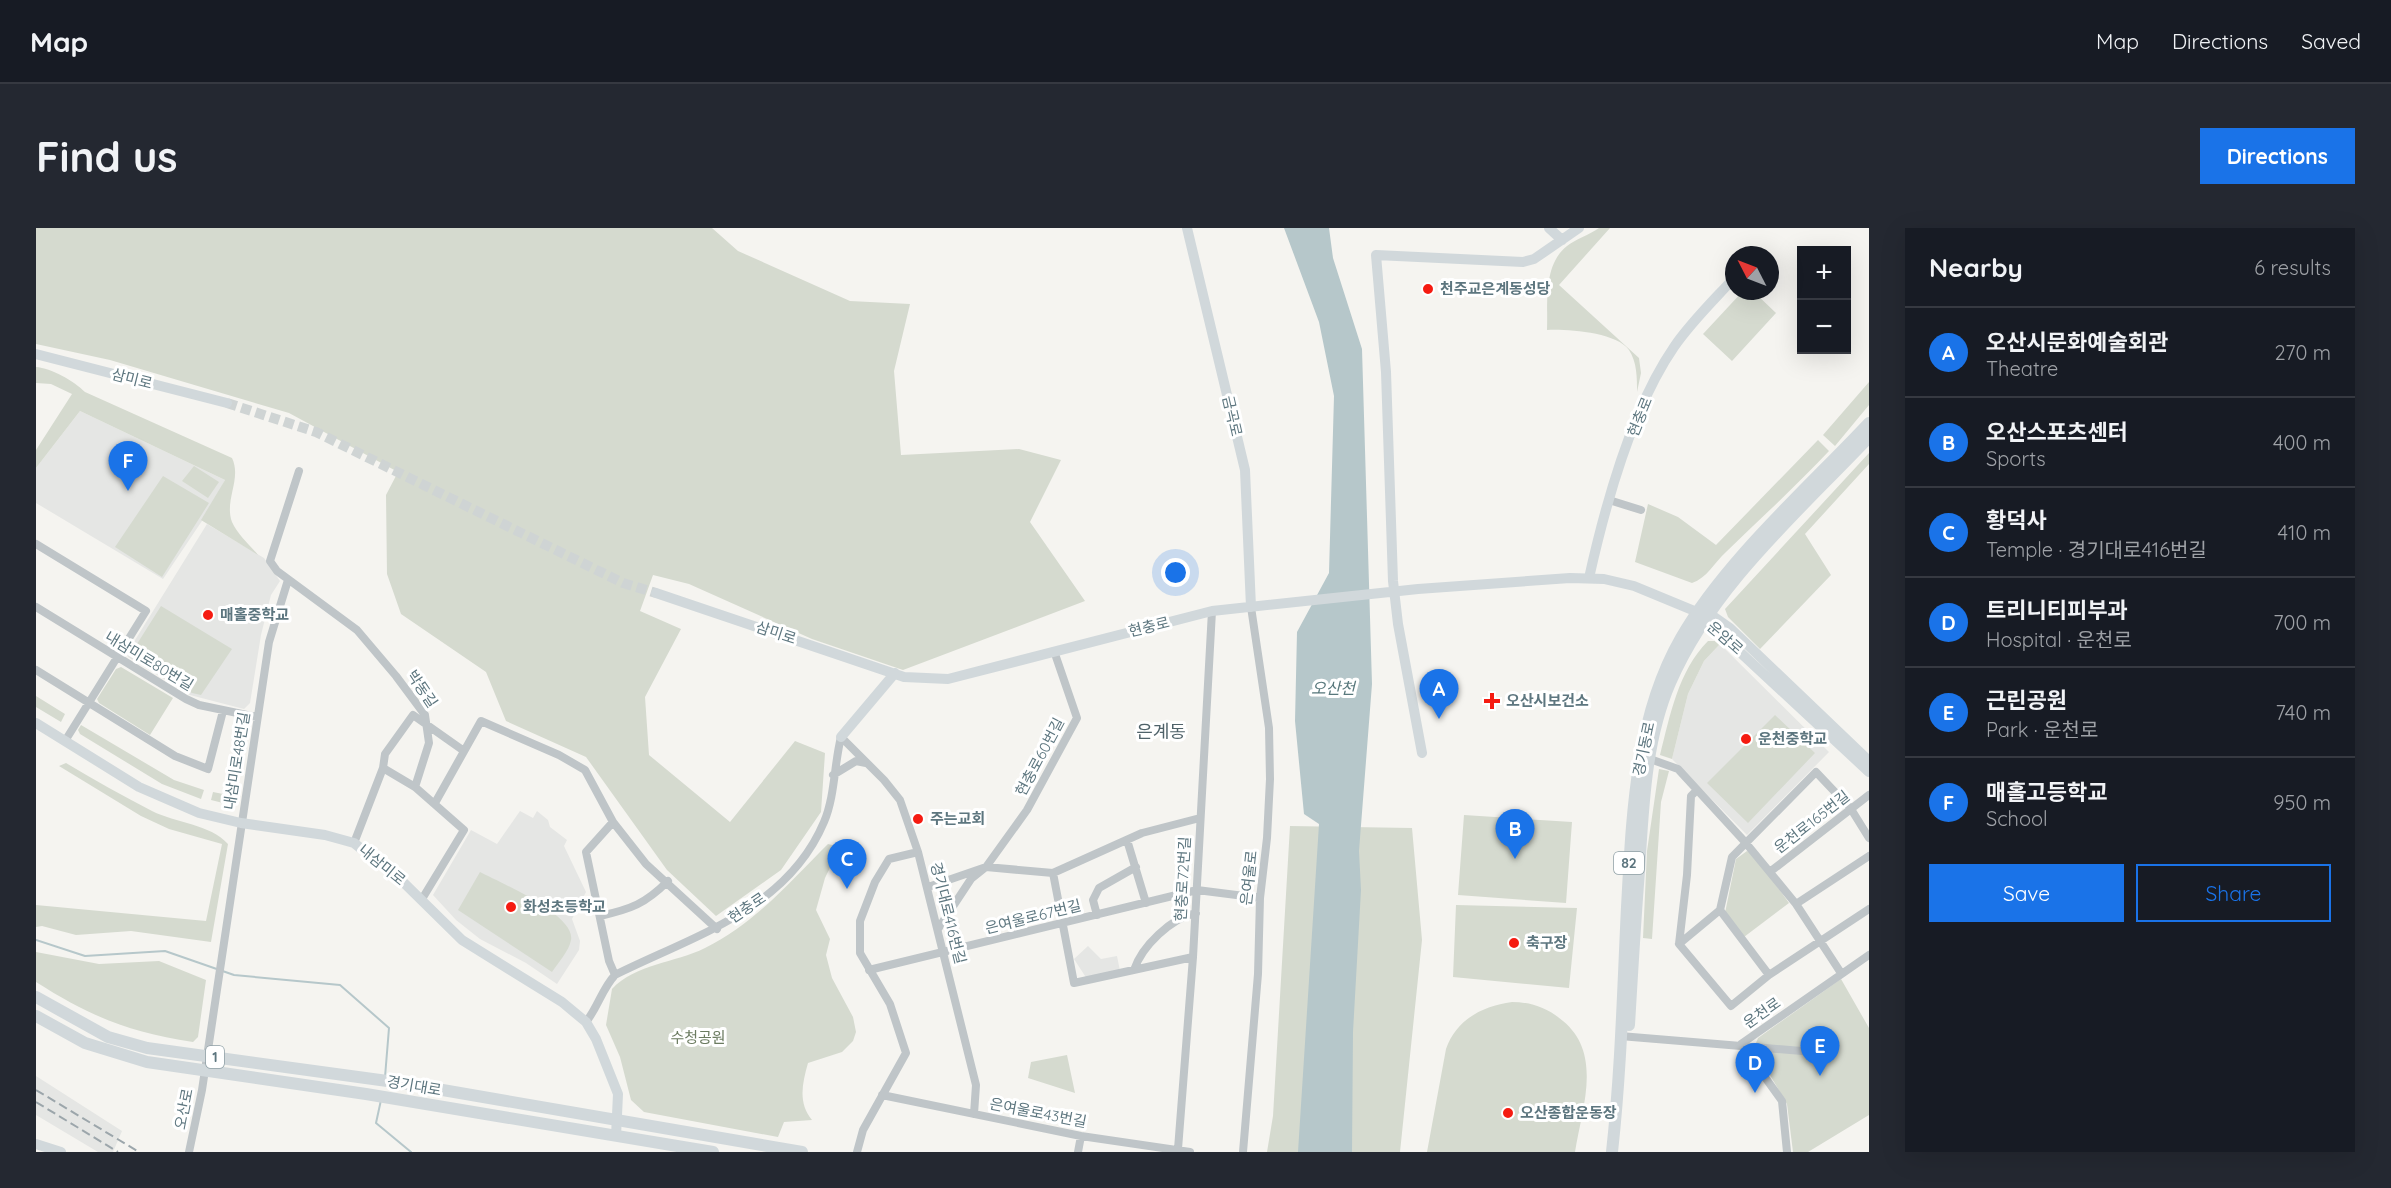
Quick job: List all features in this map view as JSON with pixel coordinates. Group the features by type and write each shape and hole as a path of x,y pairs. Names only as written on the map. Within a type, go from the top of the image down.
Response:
{"main road":[{"name":"경기동로","path":"1612,1152 1642,814 1661,707 1704,616 1738,562 1864,435 1869,422"},
{"name":"경기동로","path":"1621,1152 1631,834 1637,778 1659,688 1676,647 1704,616"},
{"name":"경기대로","path":"36,997 108,1037 147,1048 371,1078 802,1152"},
{"name":"경기대로","path":"36,1016 85,1043 147,1062 366,1094 713,1152"}],"street":[{"name":"금곡로","path":"1187,228 1245,470 1251,608"},
{"path":"1549,228 1562,240"},
{"path":"1422,753 1398,624 1394,581 1386,372 1376,255 1511,264 1534,259 1579,228"},
{"name":"현충로","path":"1589,578 1609,500 1643,404 1673,348 1725,288"},
{"name":"삼미로","path":"36,354 227,403"},
{"name":"박동길","path":"299,471 270,561 277,572 363,636 424,715 428,726 429,743 415,787"},
{"path":"1609,500 1641,510"},
{"path":"36,543 146,611 65,741"},
{"name":"현충로","path":"895,673 922,680 948,679 1212,610 1251,608 1418,589 1589,578 1634,585 1704,616"},
{"name":"내삼미로48번길","path":"217,983 273,621 288,580"},
{"name":"삼미로","path":"656,593 895,673"},
{"name":"내삼미로80번길","path":"36,607 186,699 224,711 257,717"},
{"name":"은여울로","path":"1243,1152 1258,974 1260,898 1267,838 1270,779 1269,728 1251,608"},
{"name":"현충로72번길","path":"1178,1149 1196,913 1212,610"},
{"name":"운암로","path":"1704,616 1730,628 1869,762"},
{"name":"운암로","path":"1704,616 1869,772"},
{"name":"현충로60번길","path":"938,929 971,879 986,867 1027,810 1077,718 1054,651"},
{"path":"36,670 175,756 208,769 224,711"},
{"path":"895,673 841,737 900,800 918,852"},
{"path":"354,843 383,768 385,754 413,715 464,752"},
{"path":"435,803 481,721 559,755 585,770 613,822 646,864 668,881 717,929"},
{"name":"내삼미로","path":"36,723 139,787 199,813 241,823 325,835 354,843 422,899 462,940 562,1002 586,1022 596,1039 618,1094 619,1121 616,1136"},
{"name":"현충로","path":"615,975 717,929 783,884 808,852 830,805 833,775 841,737"},
{"path":"1650,759 1678,769 1746,842 1796,904 1841,973"},
{"path":"833,775 856,761 868,764"},
{"path":"383,768 415,787 464,830 422,899"},
{"path":"1679,944 1720,910 1732,857 1816,772 1851,809 1869,838"},
{"path":"1697,790 1691,796 1687,876 1679,944 1731,1006 1768,975 1869,909"},
{"name":"운천로165번길","path":"1771,871 1869,795"},
{"path":"928,887 986,867 1008,867 1053,873 1128,840 1200,818"},
{"path":"586,1022 597,1008 604,987 615,975 609,960 586,852 613,822"},
{"path":"1128,840 1146,903"},
{"name":"경기대로416번길","path":"858,1152 863,1130 906,1053 890,1004 860,953 860,921 875,882 889,859 918,852 976,1085 974,1114"},
{"path":"1796,904 1869,855"},
{"name":"은여울로67번길","path":"1097,915 1093,900 1099,888 1136,867"},
{"path":"1053,873 1074,983 1193,957"},
{"path":"600,916 630,909 650,899 668,881"},
{"name":"은여울로67번길","path":"869,970 1197,890 1260,898"},
{"path":"1720,910 1768,975"},
{"path":"1134,970 1138,958 1168,927 1183,915 1196,913"},
{"name":"운천로","path":"1787,1152 1782,1101 1741,1044 1869,955"},
{"name":"오산로","path":"189,1152 217,983"},
{"path":"1624,1036 1741,1044 1769,1050 1814,1052 1819,1060"},
{"name":"은여울로43번길","path":"882,1095 1081,1136 1190,1152"},
{"path":"1078,1152 1081,1136"},
{"path":"36,1144 60,1152"}],"shaded area":[{"path":"80,411 225,480 212,506 163,579 36,503 36,468"},
{"name":"매홀중학교","path":"207,524 264,558 280,581 271,595 261,635 250,703 244,709 190,695 128,657 127,653"},
{"name":"운천중학교","path":"1720,644 1829,752 1747,835 1672,759 1688,694 1704,661"},
{"name":"화성초등학교","path":"520,811 533,818 537,811 548,820 550,827 567,840 564,846 586,892 572,919 580,941 579,950 557,984 526,963 480,939 456,920 433,895 471,830 497,844"},
{"path":"1088,946 1101,959 1117,956 1120,971 1087,979 1074,959"},
{"path":"36,1076 122,1131 113,1152 98,1152 36,1115"}],"green space":[{"path":"36,228 712,228 738,251 850,301 910,304 894,371 901,455 1019,449 1061,460 1030,522 1085,601 903,670 812,639 689,584 653,575 640,611 681,629 645,697 649,755 730,822 795,741 825,753 821,812 781,870 716,916 667,870 586,757 506,721 486,672 401,614 387,574 386,495 398,472 289,413 110,360 36,344"},
{"path":"1599,228 1610,228 1559,285 1639,358 1641,373 1637,392 1634,360 1623,344 1603,335 1547,330 1548,285 1554,263 1567,246"},
{"path":"1735,300 1762,300 1776,313 1732,361 1703,334"},
{"path":"36,367 55,372 85,392 232,458 235,474 230,506 232,522 258,555 201,520 225,480 80,411 36,468 36,450 72,394 51,384 36,383"},
{"path":"1869,382 1869,405 1835,446 1823,435"},
{"path":"1818,440 1829,451 1702,578 1692,583 1635,562 1648,504 1678,517 1716,545"},
{"path":"1869,453 1869,464 1805,534 1831,575 1760,649 1728,617 1725,609"},
{"path":"194,466 219,482 208,498 182,481"},
{"path":"163,476 209,503 162,577 115,547"},
{"path":"161,606 232,649 201,695 192,693 130,655"},
{"path":"1708,641 1720,644 1704,661 1688,694 1672,759 1660,755 1682,680 1689,666"},
{"path":"121,667 173,698 150,735 99,703 97,699 116,669"},
{"path":"36,696 65,714 61,722 36,707"},
{"path":"1775,715 1815,753 1748,823 1707,783"},
{"path":"242,721 248,726 234,800 227,804 211,800 213,792 228,795"},
{"path":"81,725 174,780 204,790 201,799 162,784 80,734 78,730"},
{"path":"66,763 152,811 212,832 228,844 211,942 131,931 76,935 42,926 36,927 36,905 206,921 222,844 169,829 141,816 59,766"},
{"path":"1659,769 1669,771 1661,802 1652,939 1643,938 1647,851"},
{"path":"1464,815 1572,822 1566,903 1458,895"},
{"path":"1290,826 1412,828 1422,940 1400,1152 1267,1152 1273,1116"},
{"name":"수청공원","path":"828,844 840,847 825,878 816,910 830,939 826,955 832,978 853,1017 856,1032 853,1041 842,1052 808,1063 802,1093 805,1107 812,1120 784,1122 778,1137 644,1112 631,1100 620,1057 606,1025 612,989 632,974 693,953 723,938 770,902"},
{"path":"1747,851 1753,853 1789,903 1744,937 1725,913 1736,859"},
{"path":"480,872 534,900 562,920 569,930 571,940 566,953 552,972 458,910"},
{"name":"축구장","path":"1456,905 1577,908 1569,988 1453,977"},
{"path":"36,952 99,964 159,961 206,980 198,1037 193,1042 149,1033 111,1021 75,1005 36,982"},
{"path":"1841,979 1869,1028 1869,1115 1808,1152 1793,1152 1787,1104 1754,1048 1758,1038"},
{"name":"오산종합운동장","path":"1512,1002 1539,1007 1557,1016 1575,1034 1583,1049 1587,1082 1575,1152 1427,1152 1446,1049 1450,1039 1463,1022 1472,1016 1490,1007"},
{"path":"1067,1055 1075,1093 1028,1078 1031,1062"}],"water":[{"name":"오산천","path":"1284,228 1329,228 1333,258 1362,349 1372,684 1359,851 1361,890 1353,1032 1352,1152 1298,1152 1319,824 1304,814 1295,721 1297,632 1329,573 1334,396 1319,322"}],"waterway":[{"path":"36,940 85,956 165,951 234,975 340,985 389,1028 385,1077"},
{"path":"381,1100 376,1123 411,1152"}],"tunnel":[{"path":"227,403 316,432 623,583 656,593"}],"railway":[{"path":"36,1090 139,1152"},
{"path":"36,1102 118,1152"}],"place":[{"name":"천주교은계동성당","path":"1428,289"},
{"name":"매홀고등학교","path":"128,491"},
{"name":"매홀중학교","path":"208,615"},
{"name":"오산시보건소","path":"1492,701"},
{"name":"오산시문화예술회관","path":"1439,719"},
{"name":"운천중학교","path":"1746,739"},
{"name":"주는교회","path":"918,819"},
{"name":"오산스포츠센터","path":"1515,859"},
{"name":"황덕사","path":"847,889"},
{"name":"화성초등학교","path":"511,907"},
{"name":"축구장","path":"1514,943"},
{"name":"근린공원","path":"1820,1076"},
{"name":"트리니티피부과","path":"1755,1093"},
{"name":"오산종합운동장","path":"1508,1113"}],"district":[{"name":"은계동","path":"1161,732"}]}
